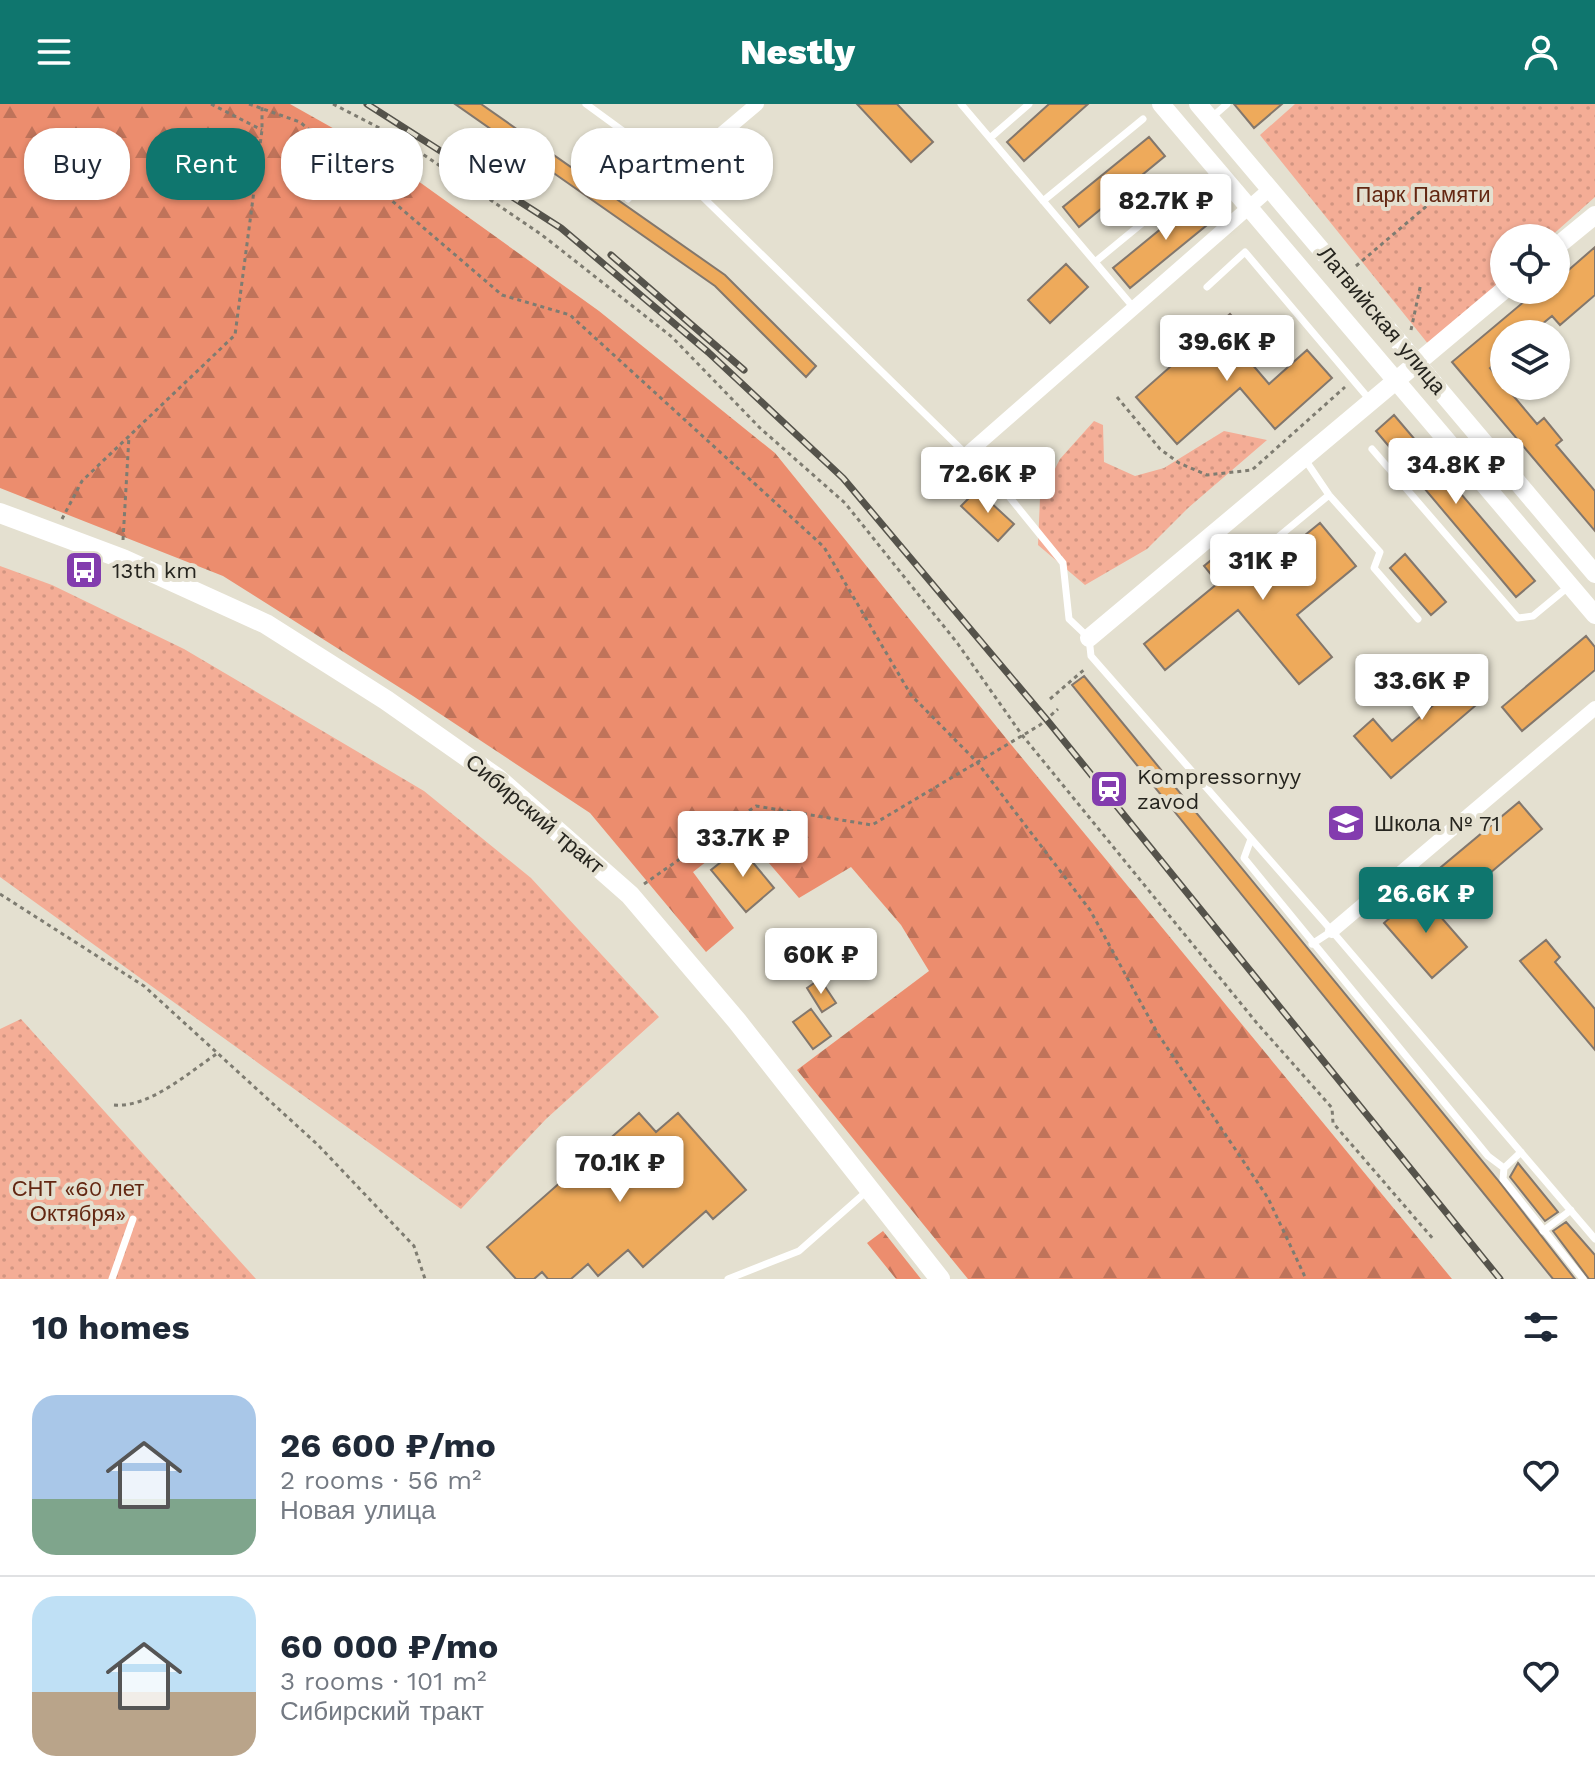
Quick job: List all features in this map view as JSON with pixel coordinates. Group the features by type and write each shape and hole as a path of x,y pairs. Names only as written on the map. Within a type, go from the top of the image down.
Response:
{"main road":[{"name":"Сибирский тракт","path":"0,513 123,559 266,624 386,700 497,778 630,895 737,1021 940,1279"}],"street":[{"path":"729,128 757,104"},
{"name":"Латвийская улица","path":"1161,104 1397,378 1595,615"},
{"name":"Латвийская улица","path":"1205,111 1595,574"},
{"path":"967,454 1271,188"},
{"path":"1570,236 1595,215"},
{"path":"1090,647 1302,457 1490,301"},
{"path":"1332,931 1595,708"}],"lane":[{"path":"586,104 618,128"},
{"path":"961,104 1134,308"},
{"path":"990,138 1029,104"},
{"path":"1205,111 1227,104"},
{"path":"1043,201 1143,119"},
{"path":"1095,262 1191,183"},
{"path":"705,200 1007,494 1063,563 1069,619 1090,647 1595,1239"},
{"path":"1207,287 1245,252 1370,400"},
{"path":"1372,449 1518,618 1533,616 1570,585"},
{"path":"1302,457 1329,495 1380,552 1374,568 1418,619"},
{"path":"1260,552 1329,495"},
{"path":"1251,839 1244,858 1488,1156 1504,1168"},
{"path":"1312,944 1332,931"},
{"path":"1521,1152 1504,1168 1503,1179 1583,1279"},
{"path":"728,1279 799,1251 869,1189"},
{"path":"1543,1231 1571,1210"},
{"path":"112,1279 133,1219"}],"path":[{"path":"211,104 258,128"},
{"path":"249,104 263,112 300,122 502,295 570,315 824,547 911,695 977,762 1090,910 1158,1034 1268,1198 1306,1279"},
{"path":"262,104 262,128"},
{"path":"333,104 399,138 542,235 672,337 760,428 845,503 958,644 1022,735 1256,1022 1332,1108 1333,1123 1434,1240"},
{"path":"1356,266 1442,193"},
{"path":"55,533 82,481 235,335 253,200"},
{"path":"1410,331 1421,283"},
{"path":"1117,397 1160,449 1179,463 1207,475 1252,470 1353,380"},
{"path":"123,559 129,436"},
{"path":"1050,699 1086,669 1090,647"},
{"path":"641,886 756,806 872,825 1022,735 1058,709"},
{"path":"0,894 144,986 218,1053 318,1145 414,1246 425,1279"},
{"path":"114,1105 126,1106 150,1097 218,1053"}],"green space":[{"path":"0,104 290,104 333,128 281,128 281,200 423,200 423,185 439,196 439,200 444,200 599,311 775,453 1452,1279 968,1279 797,1070 929,971 901,925 851,867 799,898 743,833 693,872 734,928 706,952 590,813 413,696 223,576 0,488"},
{"name":"Парк Памяти","path":"1295,104 1595,104 1595,197 1565,224 1490,224 1490,291 1429,345 1260,135"},
{"path":"1094,421 1103,425 1104,462 1135,476 1164,468 1224,431 1267,440 1188,508 1147,549 1085,585 1038,545 1040,498 1060,459"},
{"path":"0,566 52,585 184,649 424,791 531,878 659,1017 546,1119 461,1209 0,877"},
{"name":"СНТ «60 лет Октября»","path":"21,1019 256,1279 0,1279 0,1029"},
{"path":"883,1231 921,1279 896,1279 867,1243"}],"building":[{"path":"455,104 481,104 515,128 489,128"},
{"path":"857,104 897,104 933,142 911,162"},
{"path":"1049,104 1088,104 1024,161 1007,142"},
{"path":"1234,104 1282,104 1254,128"},
{"path":"1149,137 1165,156 1079,227 1063,207"},
{"path":"555,156 571,167 571,185 555,174"},
{"path":"1201,196 1218,216 1130,288 1113,268"},
{"path":"592,200 618,200 725,275 816,366 806,377 715,286"},
{"path":"1595,247 1595,295 1566,320 1556,320 1552,316 1547,320 1502,320 1521,304 1570,304 1570,269"},
{"path":"1066,264 1088,287 1050,323 1028,300"},
{"path":"1230,314 1258,345 1245,356 1269,384 1307,350 1332,378 1275,429 1240,388 1177,444 1136,397"},
{"path":"1490,330 1490,400 1517,400 1537,424 1544,418 1562,440 1556,445 1595,491 1595,531 1452,362"},
{"path":"1394,415 1535,581 1516,597 1376,431"},
{"path":"977,490 1014,524 998,541 961,506"},
{"path":"1320,523 1356,566 1297,615 1332,657 1299,684 1238,610 1165,670 1144,644 1218,583 1204,566 1237,539 1262,570"},
{"path":"1405,554 1446,602 1431,615 1390,568"},
{"path":"1586,636 1595,647 1595,670 1522,731 1502,707"},
{"path":"1444,657 1482,700 1391,778 1354,736 1373,719 1392,741 1444,696 1425,673"},
{"path":"1084,676 1497,1179 1575,1279 1553,1279 1072,685"},
{"path":"1519,802 1542,829 1457,901 1434,873"},
{"path":"740,847 774,888 746,912 711,870"},
{"path":"1419,892 1467,947 1432,978 1384,923"},
{"path":"804,931 823,933 821,953 802,951"},
{"path":"1546,940 1560,957 1555,962 1595,1009 1595,1050 1520,961"},
{"path":"820,979 836,1003 822,1012 807,988"},
{"path":"811,1009 831,1036 813,1049 793,1022"},
{"path":"639,1113 656,1132 678,1113 746,1190 713,1219 706,1211 643,1267 628,1250 598,1276 588,1264 571,1279 548,1279 542,1272 534,1279 516,1279 487,1247"},
{"path":"1518,1163 1558,1212 1545,1221 1510,1177"},
{"path":"1566,1222 1595,1255 1595,1279 1589,1279 1553,1231"}],"railway":[{"path":"367,104 561,228 708,352 843,478 1047,720 1500,1279"},
{"path":"611,255 744,370"}],"place":[{"name":"13th km","path":"84,570"},
{"name":"Kompressornyy zavod","path":"1109,789"},
{"name":"Школа № 71","path":"1346,823"}]}
